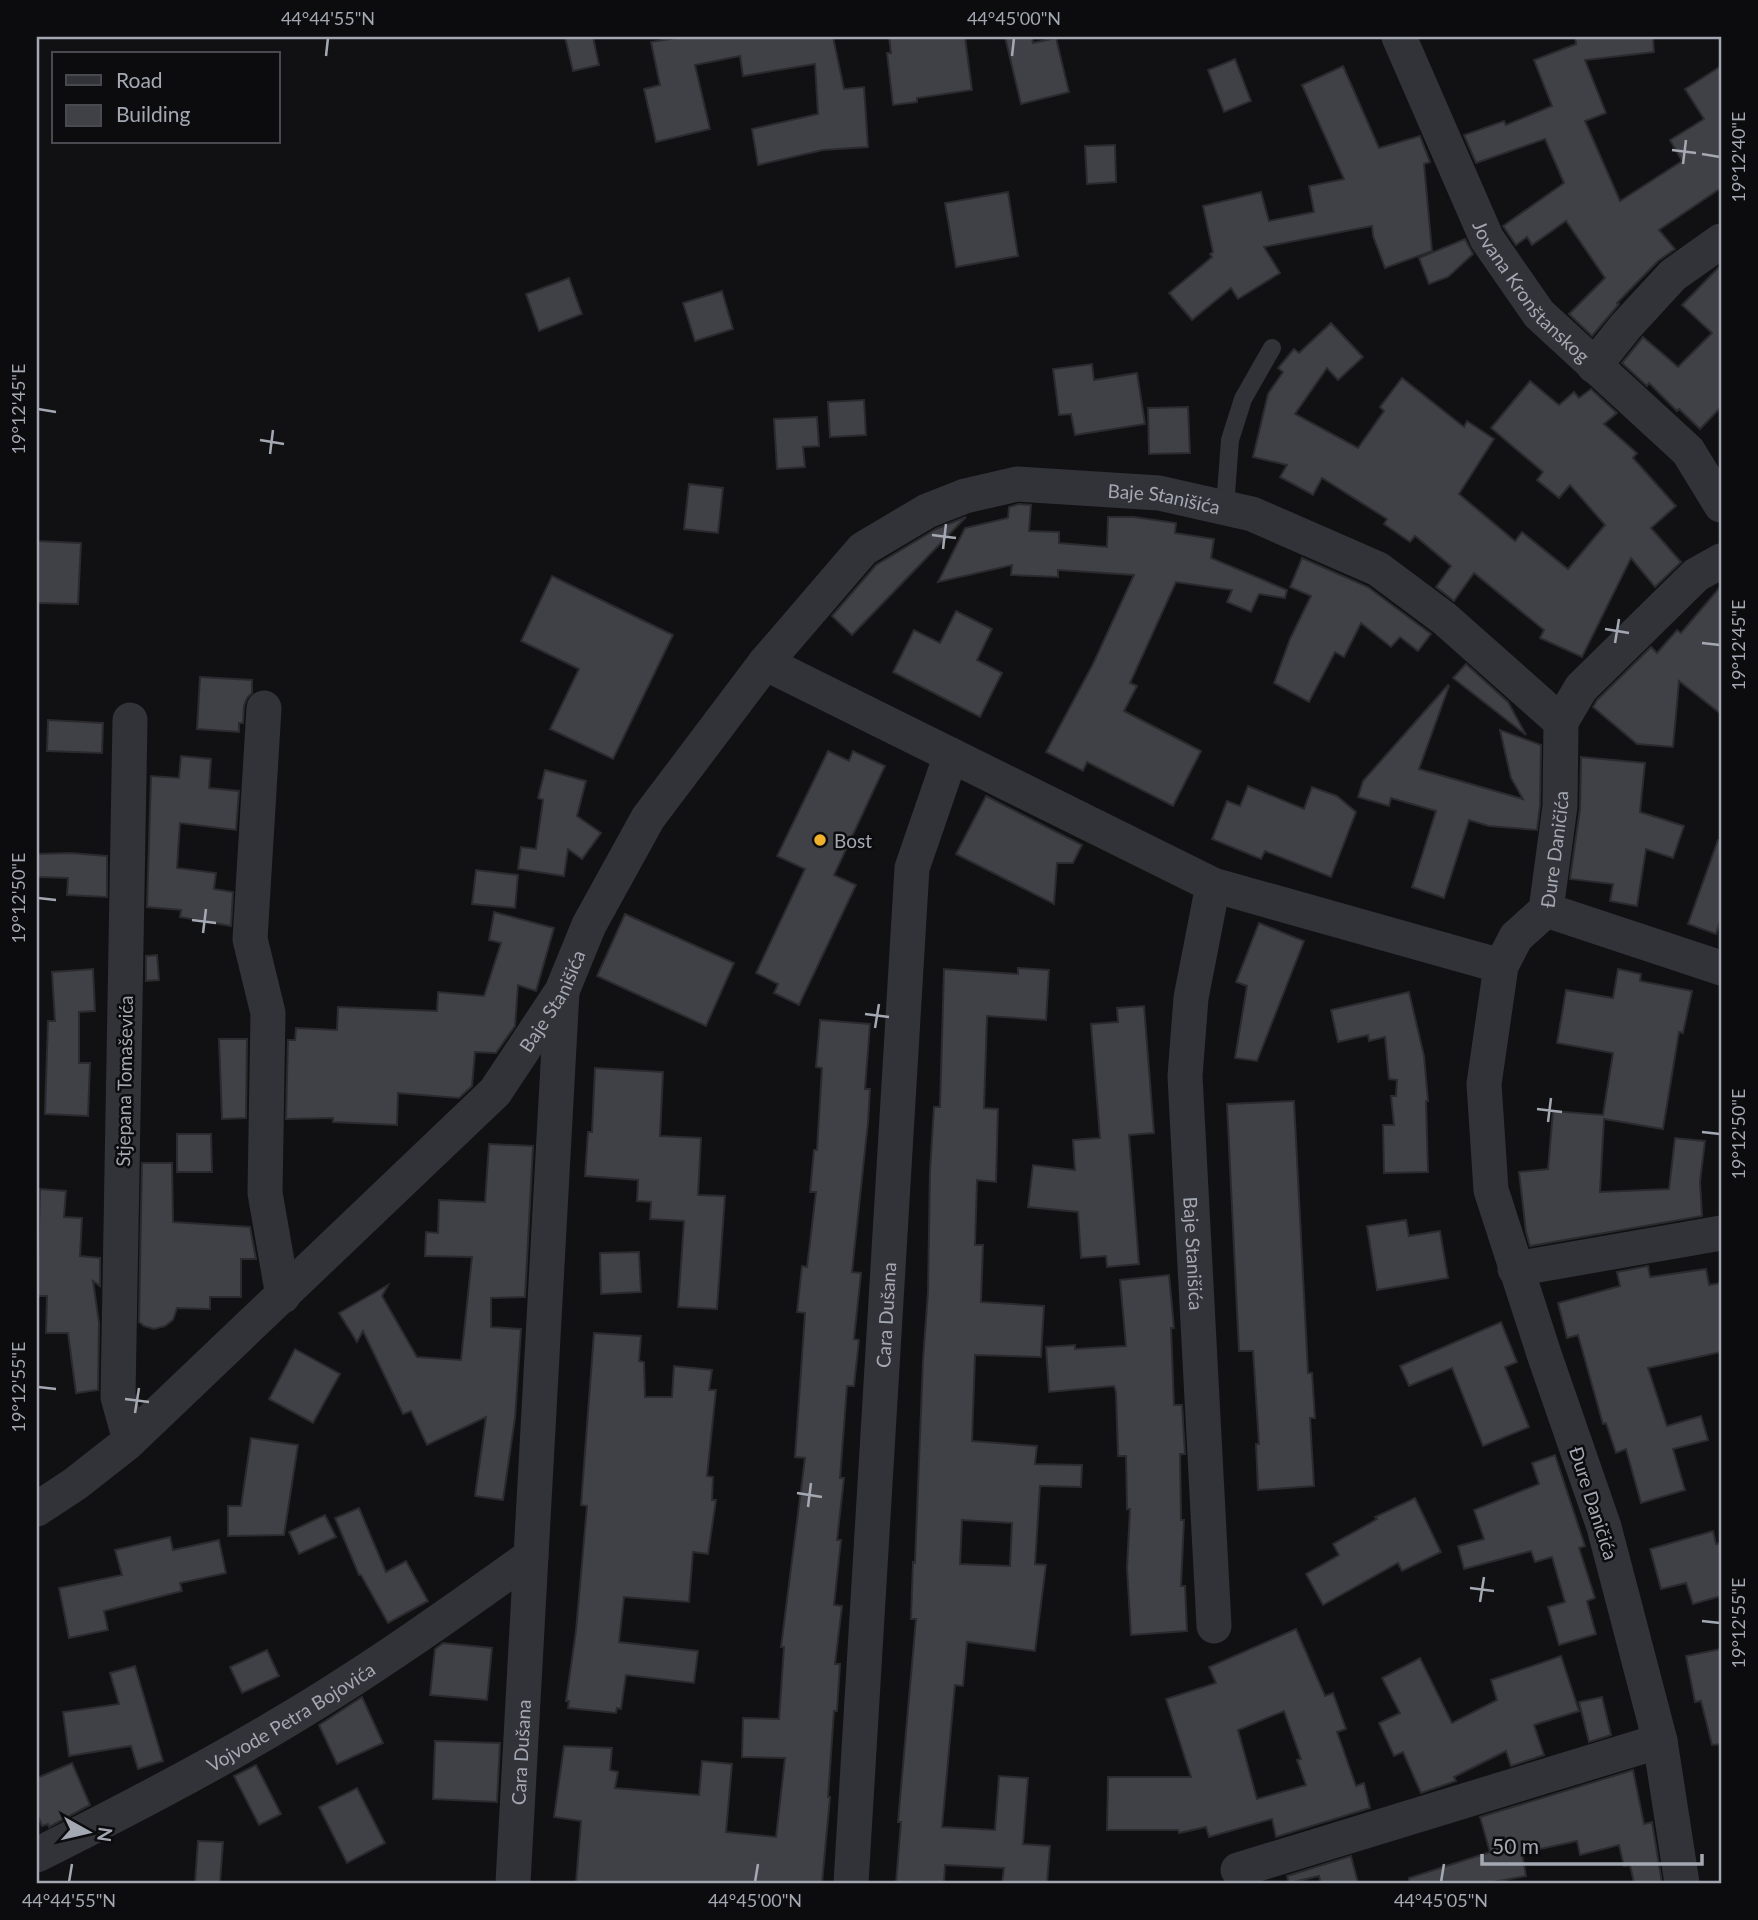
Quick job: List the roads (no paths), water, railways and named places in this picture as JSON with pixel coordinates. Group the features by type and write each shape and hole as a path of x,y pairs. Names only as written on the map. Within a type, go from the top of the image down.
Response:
{"street":[{"name":"Jovana Kronštanskog","path":"1399,37 1487,239 1539,314 1688,451 1721,505"},
{"path":"1594,366 1673,275 1721,241"},
{"name":"Baje Stanišića","path":"37,1509 75,1485 130,1440 495,1092 562,991 589,925 648,818 765,663 863,550 927,512 965,496 1017,484 1159,493 1252,514 1378,569 1445,619 1561,722"},
{"name":"Đure Daničića","path":"1682,1883 1660,1741 1604,1527 1490,1190 1484,1084 1501,966 1516,937 1546,910 1560,806 1561,722 1581,688 1696,575 1721,561"},
{"path":"765,663 1213,885 1501,966"},
{"path":"264,708 250,939 268,1013 265,1193 283,1296"},
{"name":"Stjepana Tomaševića","path":"130,720 118,1397 130,1440"},
{"name":"Cara Dušana","path":"851,1883 912,868 951,755"},
{"name":"Baje Stanišića","path":"1213,885 1191,998 1185,1076 1214,1626"},
{"path":"1546,910 1721,968"},
{"name":"Cara Dušana","path":"513,1883 562,991"},
{"path":"1516,1269 1721,1233"},
{"name":"Vojvode Petra Bojovića","path":"37,1855 156,1795 285,1721 411,1642 531,1556"},
{"path":"1238,1870 1660,1741"}],"lane":[{"path":"1225,507 1230,440 1243,399 1272,348"}],"place":[{"name":"Bost","path":"820,840"}]}
